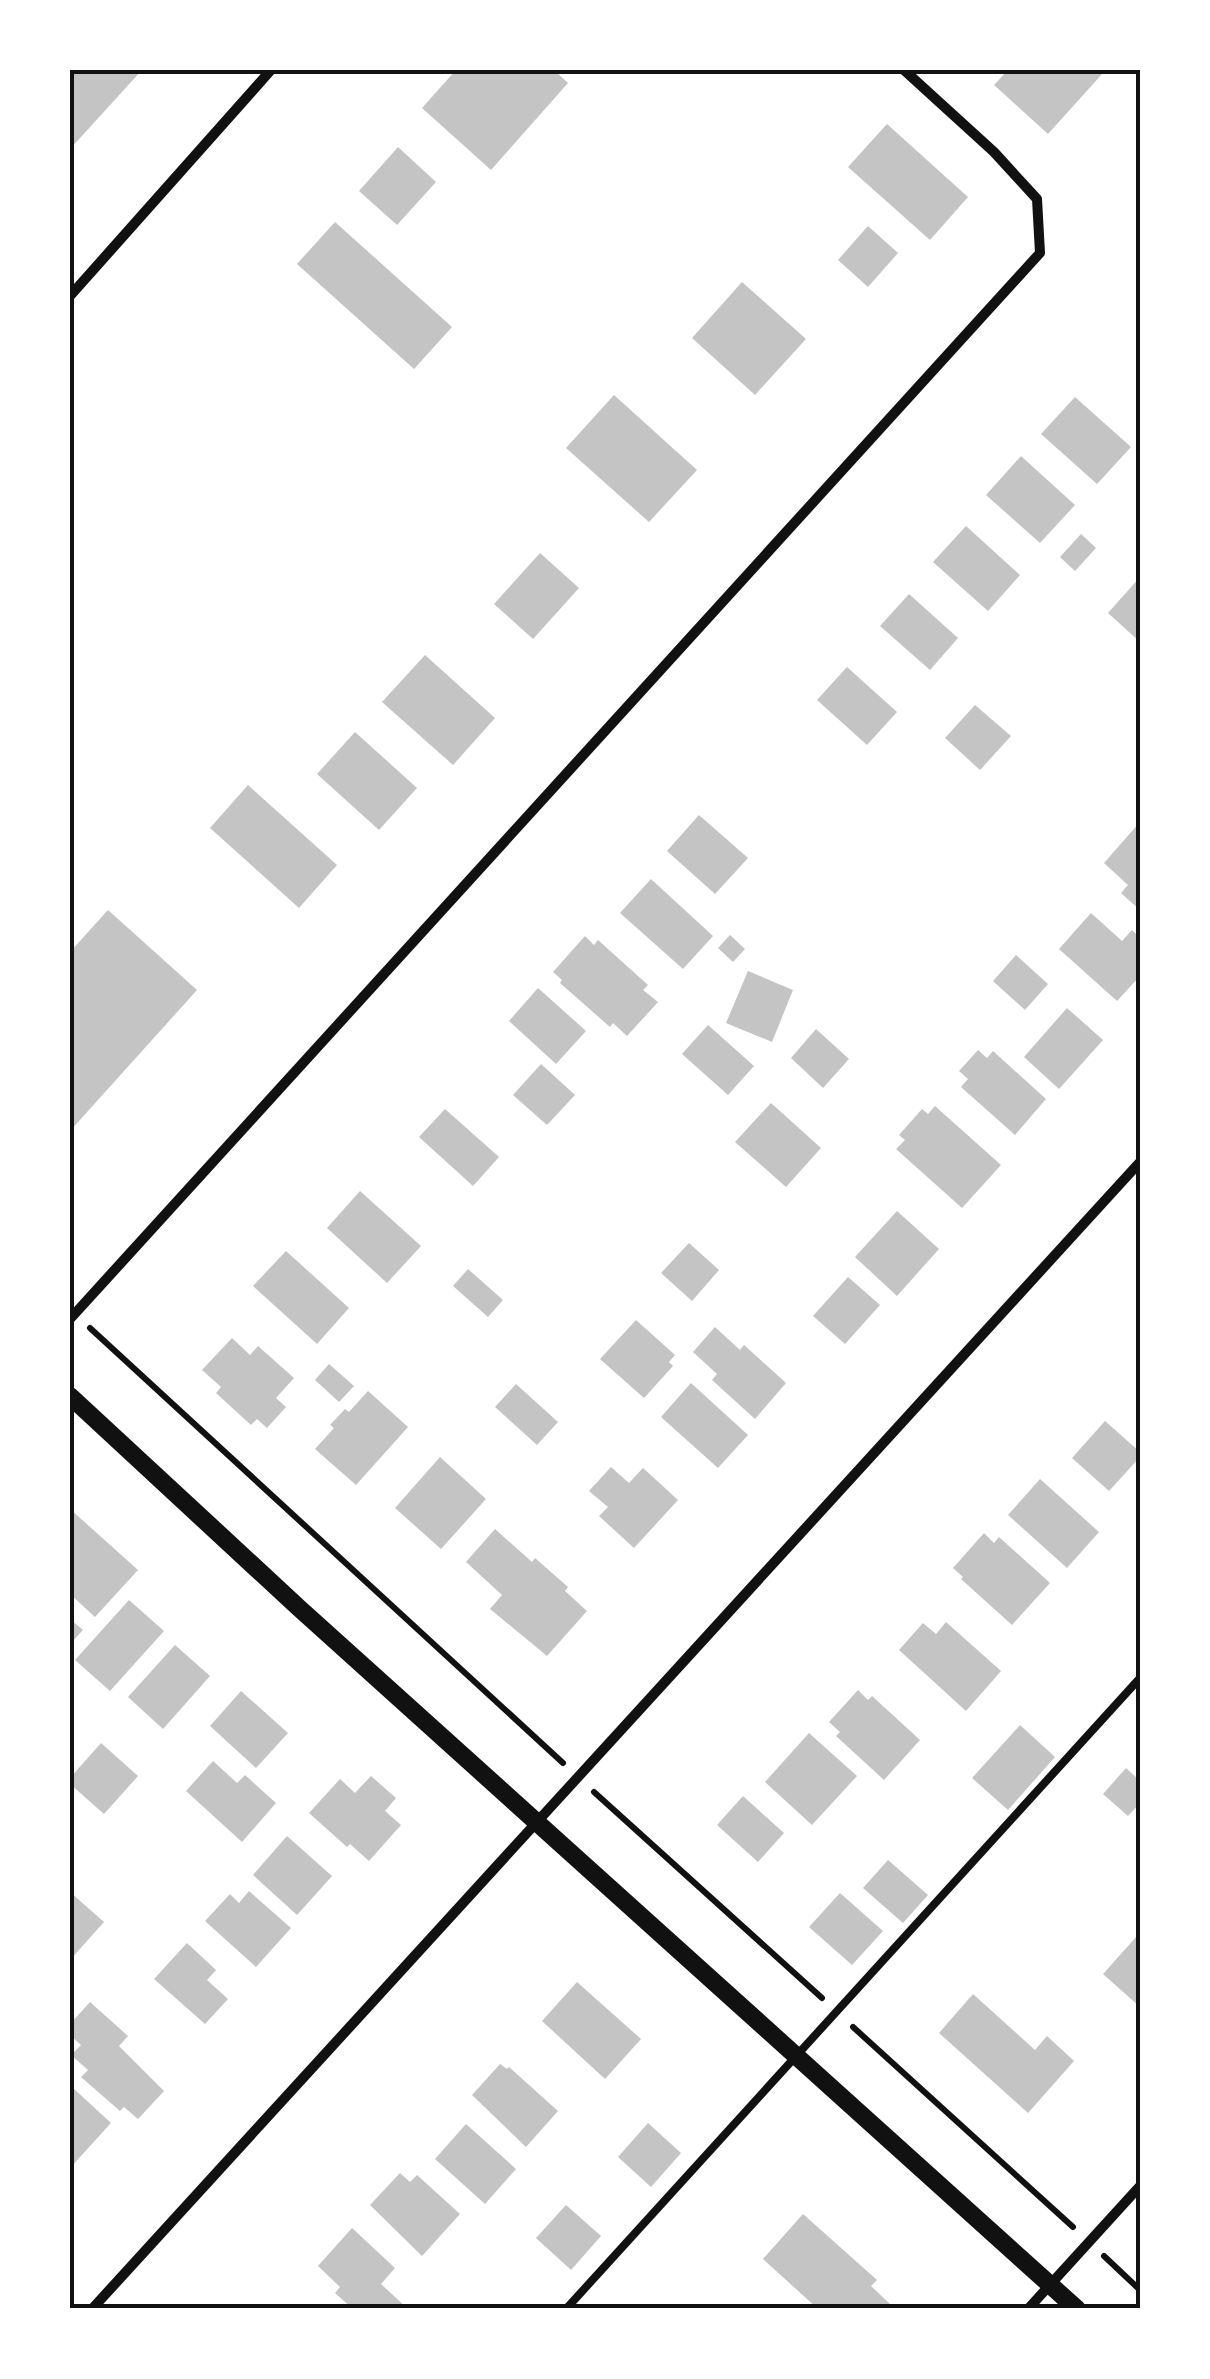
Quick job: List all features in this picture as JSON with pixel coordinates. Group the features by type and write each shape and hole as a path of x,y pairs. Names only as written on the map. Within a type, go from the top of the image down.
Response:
{"street":[{"path":"70,296 270,70"},
{"path":"70,1319 1040,253 1037,200 994,152 904,70"},
{"path":"92,2309 1140,1162"},
{"path":"70,1396 1077,2309"},
{"path":"1028,2309 1140,2186"}],"lane":[{"path":"566,2309 1140,1678"}],"path":[{"path":"97,1335 556,1757"},
{"path":"1109,2260 1140,2290"}],"building":[{"path":"70,70 142,70 70,149"},
{"path":"456,70 554,70 568,83 491,170 422,108"},
{"path":"1008,70 1103,73 1048,134 994,85"},
{"path":"887,124 968,197 930,240 848,167"},
{"path":"398,147 436,182 397,225 359,191"},
{"path":"335,222 452,327 414,369 297,264"},
{"path":"868,226 898,253 868,287 838,260"},
{"path":"742,282 806,339 755,395 692,338"},
{"path":"614,395 697,470 649,522 566,448"},
{"path":"1075,397 1131,447 1097,484 1041,434"},
{"path":"1021,456 1075,505 1040,543 986,495"},
{"path":"966,526 1020,575 988,611 933,562"},
{"path":"1081,534 1096,548 1075,571 1060,557"},
{"path":"540,553 579,588 533,639 494,604"},
{"path":"1140,577 1140,642 1108,613"},
{"path":"909,594 958,638 930,670 880,626"},
{"path":"425,655 495,718 453,765 382,702"},
{"path":"847,667 897,712 867,745 817,700"},
{"path":"975,705 1011,736 980,770 945,738"},
{"path":"355,732 417,788 379,830 317,774"},
{"path":"248,785 337,865 299,908 210,828"},
{"path":"699,815 748,858 715,894 667,851"},
{"path":"1140,822 1140,910 1121,893 1128,885 1104,863"},
{"path":"651,879 713,936 683,969 620,913"},
{"path":"108,910 197,990 70,1131 70,952"},
{"path":"1091,913 1122,941 1132,930 1140,938 1140,976 1117,1001 1059,949"},
{"path":"730,935 745,949 733,962 718,948"},
{"path":"585,936 594,945 598,940 648,985 643,990 658,1002 627,1036 613,1023 610,1027 560,983 562,980 553,972"},
{"path":"1016,955 1048,984 1025,1010 993,981"},
{"path":"748,971 793,990 772,1042 726,1023"},
{"path":"538,988 586,1031 556,1064 509,1021"},
{"path":"1067,1008 1103,1040 1059,1089 1024,1057"},
{"path":"708,1025 754,1066 728,1095 682,1054"},
{"path":"816,1029 849,1059 823,1088 791,1058"},
{"path":"978,1050 987,1058 993,1051 1046,1099 1015,1135 961,1087 968,1079 959,1071"},
{"path":"541,1064 575,1095 547,1125 513,1095"},
{"path":"771,1103 821,1148 786,1187 735,1142"},
{"path":"935,1106 1001,1165 962,1208 896,1149 905,1140 899,1135 922,1109 928,1114"},
{"path":"445,1109 499,1157 473,1186 419,1137"},
{"path":"360,1191 421,1246 387,1283 327,1228"},
{"path":"897,1211 939,1249 897,1296 855,1257"},
{"path":"689,1243 719,1270 692,1301 661,1273"},
{"path":"286,1251 349,1308 317,1344 253,1286"},
{"path":"468,1269 503,1300 488,1317 453,1286"},
{"path":"848,1277 880,1305 845,1344 813,1316"},
{"path":"636,1320 675,1355 669,1362 673,1366 644,1398 600,1359"},
{"path":"715,1327 740,1350 744,1345 786,1383 755,1419 712,1380 717,1374 693,1352"},
{"path":"232,1338 250,1355 258,1346 294,1378 276,1398 286,1407 267,1428 257,1419 251,1425 216,1393 221,1387 202,1370"},
{"path":"329,1364 354,1386 339,1402 315,1380"},
{"path":"691,1383 748,1435 718,1468 661,1417"},
{"path":"516,1384 558,1422 537,1445 495,1407"},
{"path":"368,1391 408,1427 356,1485 315,1449 334,1428 330,1425"},
{"path":"1105,1421 1140,1452 1140,1457 1109,1491 1072,1458"},
{"path":"440,1457 486,1499 441,1549 395,1508"},
{"path":"611,1467 629,1483 643,1468 678,1500 634,1548 599,1516 608,1507 589,1491"},
{"path":"1040,1479 1099,1532 1067,1568 1008,1515"},
{"path":"70,1509 138,1570 95,1617 70,1594"},
{"path":"495,1529 568,1587 565,1591 587,1611 547,1656 490,1609 502,1595 466,1562"},
{"path":"984,1533 994,1543 999,1537 1050,1583 1012,1625 953,1568"},
{"path":"129,1600 164,1631 110,1691 75,1660"},
{"path":"70,1619 83,1630 70,1644"},
{"path":"946,1622 1001,1671 966,1711 899,1650 923,1623 936,1634"},
{"path":"175,1645 210,1676 163,1729 128,1697"},
{"path":"858,1690 868,1700 872,1696 920,1740 884,1780 836,1736 840,1732 829,1722"},
{"path":"241,1691 288,1733 256,1768 210,1726"},
{"path":"1020,1725 1055,1757 1008,1810 972,1778"},
{"path":"809,1733 857,1776 812,1825 765,1782"},
{"path":"101,1743 138,1776 104,1814 70,1784 70,1778"},
{"path":"213,1761 237,1783 245,1775 276,1803 242,1842 186,1791"},
{"path":"1126,1768 1140,1781 1140,1803 1128,1816 1103,1794"},
{"path":"371,1776 396,1798 385,1811 401,1825 369,1861 309,1813 340,1779 355,1793"},
{"path":"743,1796 784,1833 758,1862 717,1825"},
{"path":"287,1836 332,1876 297,1915 253,1875"},
{"path":"888,1860 928,1895 903,1923 863,1888"},
{"path":"249,1891 291,1928 256,1967 205,1921 230,1894 239,1903"},
{"path":"70,1892 104,1922 70,1960"},
{"path":"840,1893 883,1931 852,1965 809,1927"},
{"path":"1137,1936 1140,1939 1140,2007 1103,1974"},
{"path":"187,1943 216,1970 207,1980 228,1999 205,2024 154,1979"},
{"path":"577,1982 641,2039 605,2079 542,2021"},
{"path":"973,1994 1035,2050 1047,2036 1074,2061 1028,2113 939,2033"},
{"path":"90,2002 128,2036 119,2046 164,2091 138,2119 124,2107 120,2111 81,2077 88,2070 71,2055 81,2045 70,2035 70,2024"},
{"path":"500,2064 509,2067 558,2111 526,2147 472,2095"},
{"path":"73,2088 111,2123 70,2168 70,2091"},
{"path":"648,2123 681,2153 651,2187 618,2157"},
{"path":"466,2124 516,2169 485,2204 435,2159"},
{"path":"400,2173 410,2182 417,2175 460,2214 422,2256 370,2205"},
{"path":"566,2205 601,2236 571,2270 536,2238"},
{"path":"803,2214 877,2280 871,2286 891,2305 887,2309 818,2309 763,2259"},
{"path":"352,2228 395,2268 381,2284 408,2309 353,2309 335,2293 340,2287 318,2266"}]}
